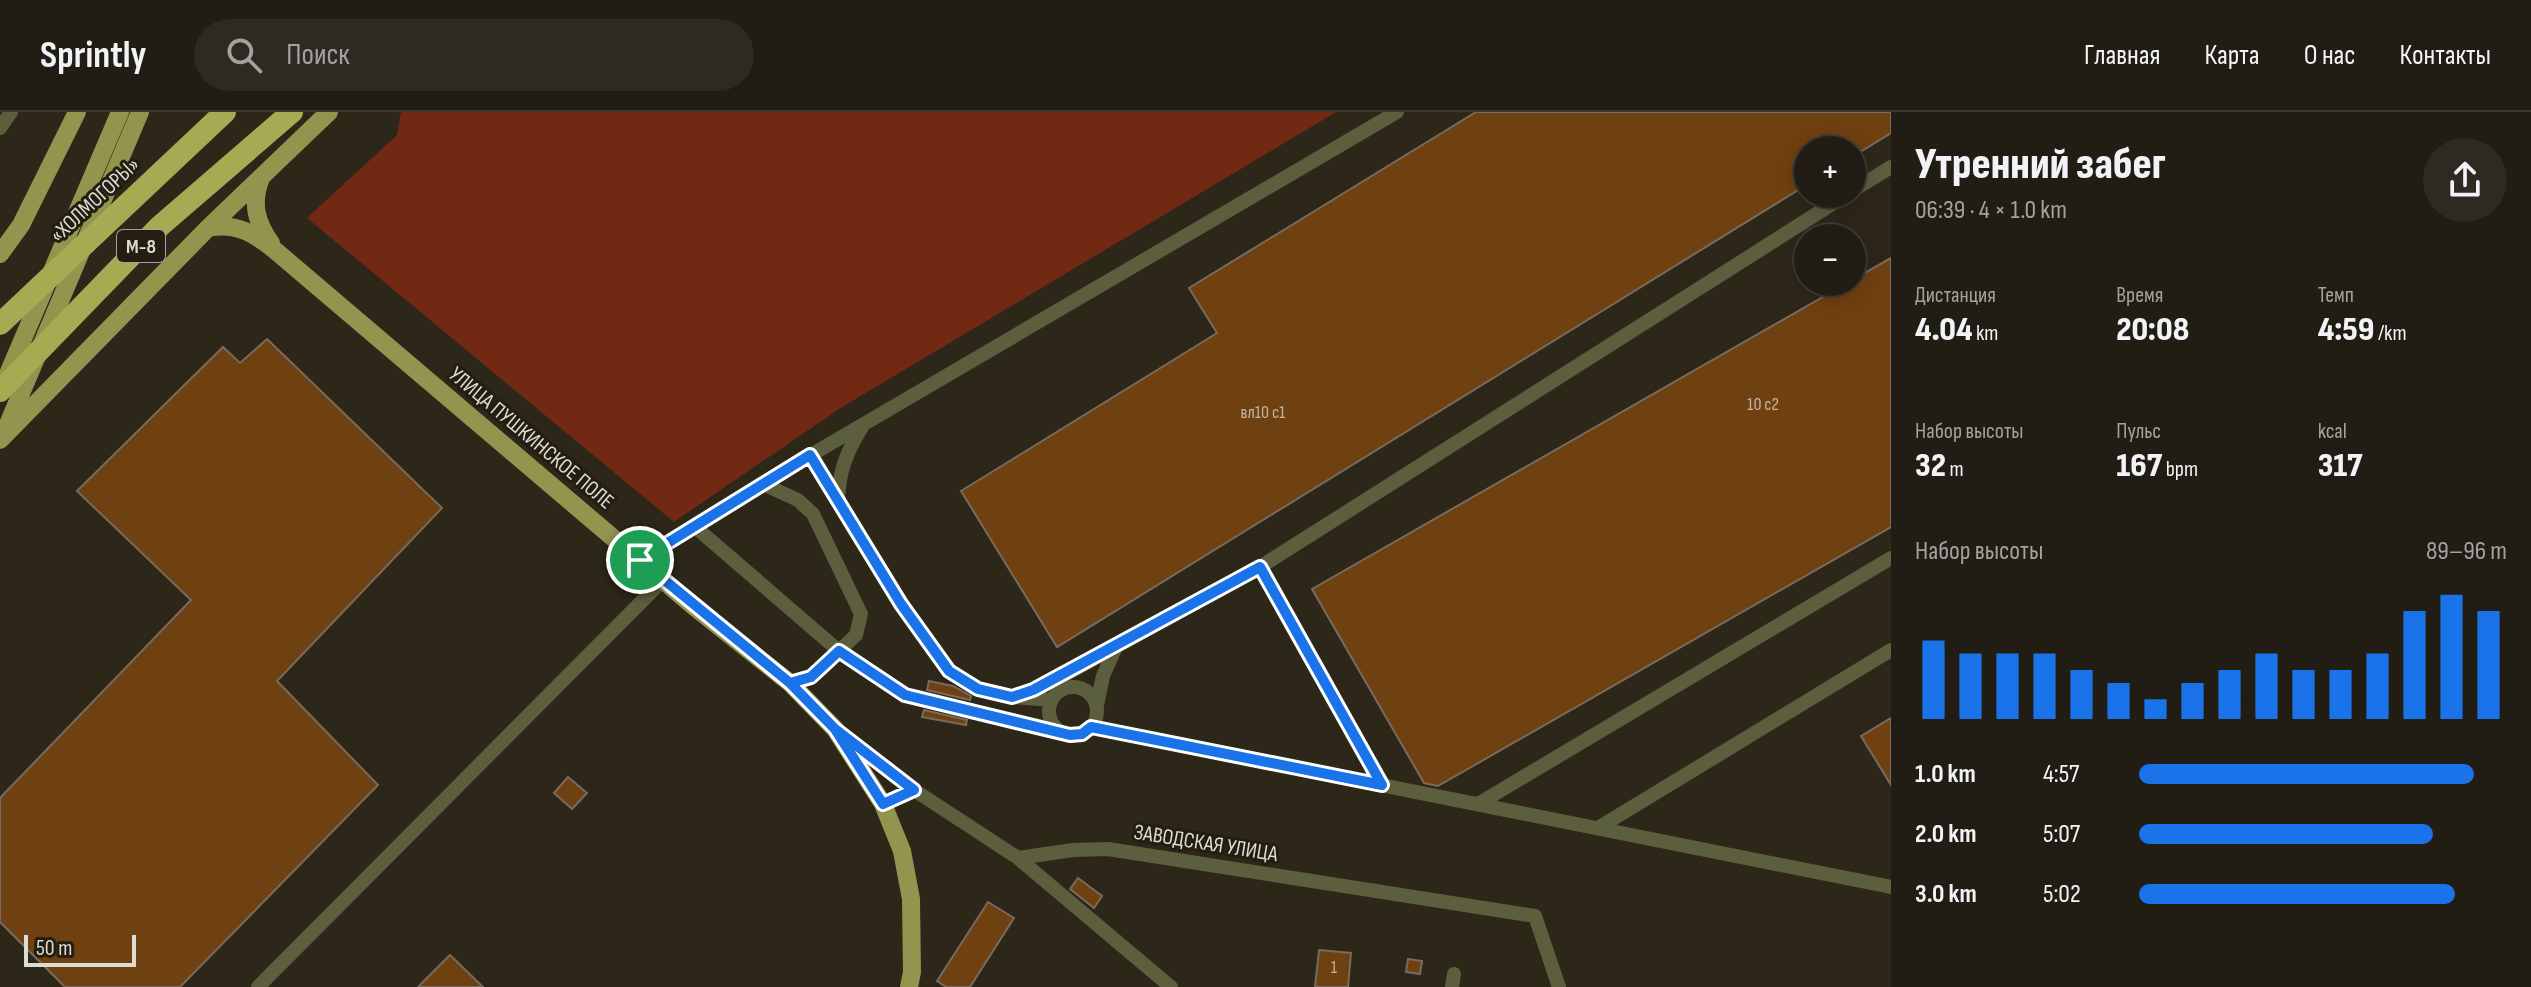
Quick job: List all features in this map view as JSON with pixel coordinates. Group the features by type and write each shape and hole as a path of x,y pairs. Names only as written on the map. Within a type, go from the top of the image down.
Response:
{"highway":[{"name":"«ХОЛМОГОРЫ»","path":"0,324 225,112"},
{"name":"М-8","path":"0,392 160,226 292,112"}],"main road":[{"path":"0,254 21,225 77,112"},
{"path":"0,392 120,112"},
{"path":"0,441 140,112"},
{"path":"0,441 208,228 329,112"},
{"name":"УЛИЦА ПУШКИНСКОЕ ПОЛЕ","path":"262,175 255,193 255,208 261,229 277,252"},
{"name":"УЛИЦА ПУШКИНСКОЕ ПОЛЕ","path":"208,228 221,225 238,227 254,234 277,252 663,580 790,683 835,729 883,804 902,851 911,899 912,972 909,987"}],"street":[{"path":"0,128 11,112"},
{"path":"640,560 810,455 1397,112"},
{"path":"1866,183 1891,167"},
{"path":"1012,697 1059,678 1260,567 1826,208"},
{"path":"838,501 839,477 844,460 863,425"},
{"path":"810,455 901,604 949,671 978,689 1012,697 1052,700"},
{"path":"763,484 798,500 813,514 861,614 856,635 811,677 790,683"},
{"path":"694,526 839,651 905,695 1070,735 1082,734 1097,717 1103,676 1116,646"},
{"path":"1478,804 1891,558"},
{"path":"1260,567 1382,785"},
{"path":"258,987 663,580"},
{"path":"1060,731 1052,722 1049,711 1052,700 1116,646"},
{"path":"1598,828 1891,650"},
{"path":"1070,687 1082,688 1097,705"},
{"path":"1091,727 1891,887"},
{"path":"835,729 914,790 1018,858 1171,987"},
{"path":"883,804 914,790"},
{"name":"ЗАВОДСКАЯ УЛИЦА","path":"1018,858 1073,850 1108,849 1535,916 1559,987"}],"shaded area":[{"path":"401,112 1336,112 839,409 674,522 307,218 397,135"}],"building":[{"path":"1476,112 1891,112 1891,133 1866,148 1866,136 1794,136 1794,193 1057,647 961,491 1217,333 1189,288"},
{"path":"1891,258 1891,527 1438,786 1424,783 1312,589 1825,296 1866,296 1866,272"},
{"path":"267,339 442,508 277,681 378,785 180,987 65,987 0,922 0,798 191,600 77,491 223,347 240,363"},
{"path":"929,681 953,686 971,696 970,700 927,690"},
{"path":"924,710 967,720 966,725 922,717"},
{"path":"1891,718 1891,785 1861,736"},
{"path":"568,777 587,793 572,809 554,793"},
{"path":"1078,878 1102,896 1094,908 1070,889"},
{"path":"988,902 1014,918 970,987 946,987 937,981"},
{"path":"1319,950 1351,953 1348,987 1315,987"},
{"path":"450,955 483,987 418,987"},
{"path":"1408,959 1422,961 1420,974 1406,972"}],"route":[{"path":"640,560 790,683 835,729 914,790 883,804 835,729 790,683 811,677 839,651 905,695 1070,735 1082,734 1091,727 1382,785 1260,567 1059,678 1012,697 978,689 949,671 901,604 810,455 640,560"}]}
